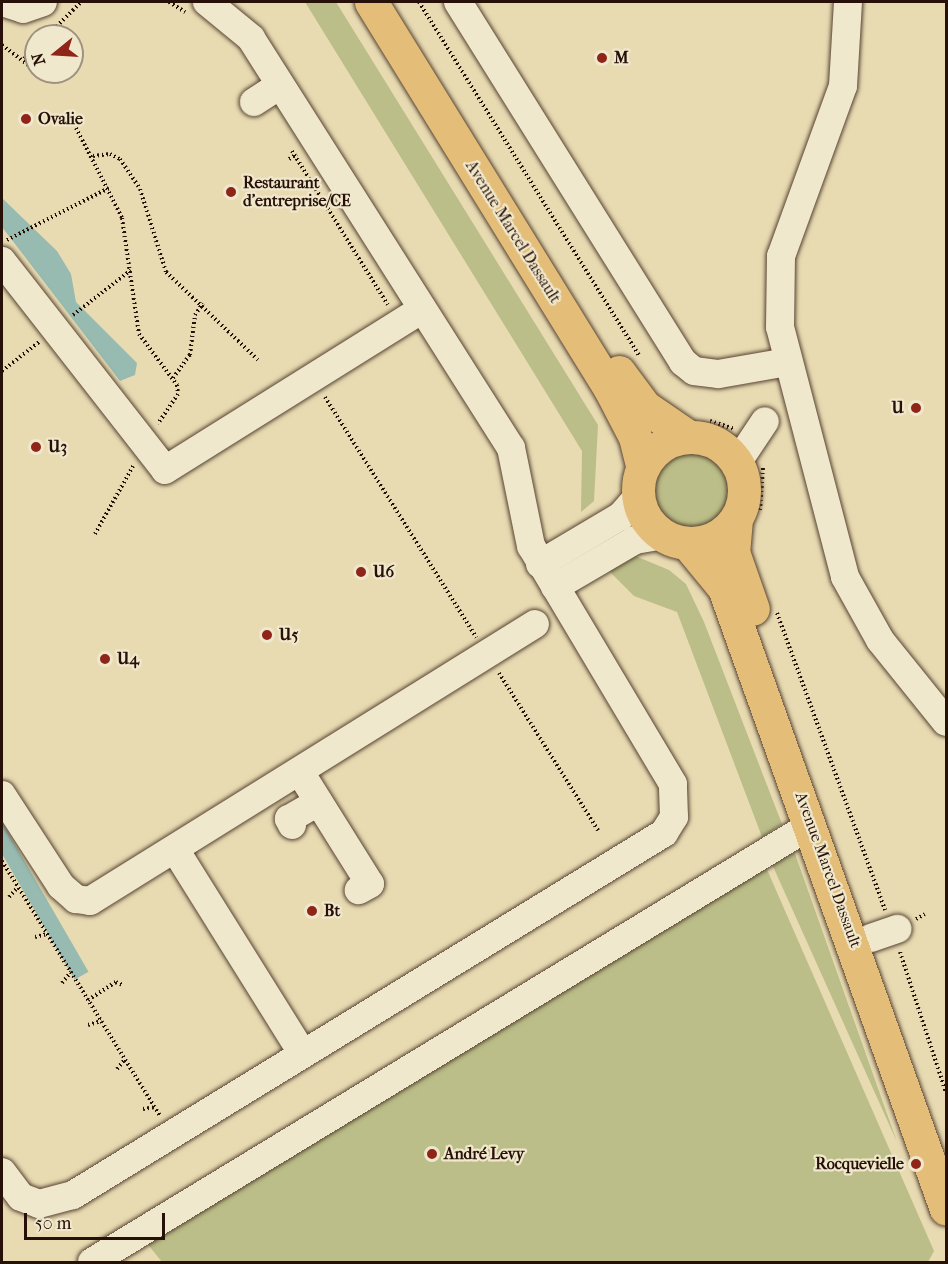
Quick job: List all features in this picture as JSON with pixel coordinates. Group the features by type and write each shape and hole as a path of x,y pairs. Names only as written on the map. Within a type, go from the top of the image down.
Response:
{"main road":[{"name":"Avenue Marcel Dassault","path":"370,2 609,389 635,437 642,511 675,539 724,588 811,825 946,1209"},
{"name":"Avenue Marcel Dassault","path":"389,2 629,389 645,408 698,429 715,443 751,442 744,491 748,517 733,552 887,932 946,1146"},
{"path":"641,482 662,446 698,429"},
{"path":"675,539 715,538 748,517"}],"lane":[{"path":"2,2 23,9 43,2"},
{"path":"458,2 683,362 694,371 719,374 788,362"},
{"path":"848,2 843,86 781,256 780,327 831,533 859,609 946,722"},
{"path":"2,1172 21,1197 57,1203 664,833 674,817 673,784 547,575 524,522 511,448 410,317 280,85 240,24 198,8"},
{"path":"254,102 280,85"},
{"path":"2,261 165,470 410,317"},
{"path":"547,575 621,516 641,482"},
{"path":"547,575 635,540 675,539"},
{"path":"2,795 61,886 76,899 106,895 535,624"},
{"path":"300,772 318,802 345,857 370,884 359,890"},
{"path":"292,825 289,819 318,802"},
{"path":"92,1263 811,825"},
{"path":"176,851 302,1053"}],"path":[{"path":"59,24 81,2"},
{"path":"169,2 198,8"},
{"path":"419,2 643,362"},
{"path":"2,45 24,60"},
{"path":"76,128 111,187 129,245 139,334 174,378 178,394 145,444 95,534"},
{"path":"289,146 410,317"},
{"path":"93,156 110,154 131,172 166,272 203,303 227,335 258,360"},
{"path":"2,242 111,187"},
{"path":"174,378 190,355 195,315 203,303"},
{"path":"313,378 598,830"},
{"path":"698,429 732,427 751,442 765,478 748,517"},
{"path":"775,608 887,932 946,1093"},
{"path":"2,861 171,1133"},
{"path":"9,897 18,887"},
{"path":"35,937 47,934"},
{"path":"62,983 71,972"},
{"path":"88,1000 116,982 123,985"},
{"path":"88,1024 101,1021"},
{"path":"117,1069 125,1059"},
{"path":"143,1109 155,1107"}],"green space":[{"path":"305,2 336,2 598,425 594,501 581,512 582,451"},
{"path":"692,451 707,454 724,468 731,490 728,505 714,522 692,529 677,526 660,512 653,490 656,475 670,458"},
{"path":"633,555 669,570 686,584 704,622 782,824 762,837 677,612 634,596 608,570"},
{"path":"794,851 897,1142 771,862"},
{"path":"765,865 934,1251 928,1262 162,1262 145,1241"}],"water":[{"path":"2,198 57,251 71,274 76,302 137,363 135,375 120,381 2,227"},
{"path":"2,822 88,972 75,980 2,854"}],"place":[{"name":"M","path":"602,58"},
{"name":"Ovalie","path":"26,119"},
{"name":"Restaurant d'entreprise/CE","path":"231,192"},
{"name":"U","path":"916,408"},
{"name":"U3","path":"36,447"},
{"name":"U6","path":"361,572"},
{"name":"U5","path":"267,635"},
{"name":"U4","path":"105,659"},
{"name":"Bt","path":"312,911"},
{"name":"André Levy","path":"432,1154"},
{"name":"Rocquevielle","path":"916,1164"}]}
